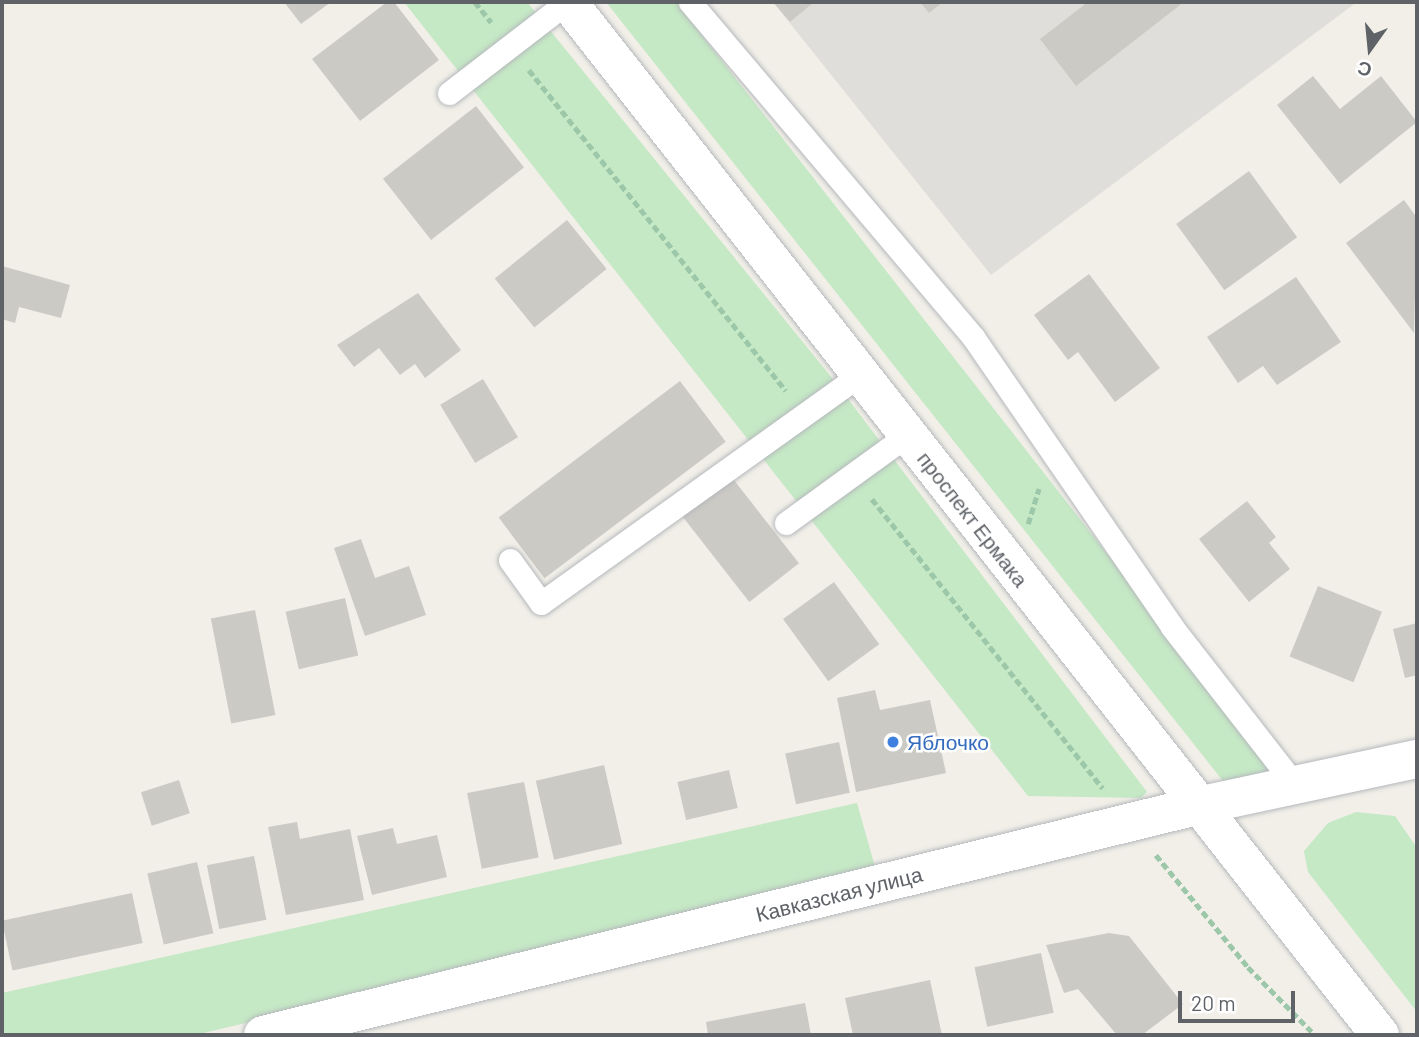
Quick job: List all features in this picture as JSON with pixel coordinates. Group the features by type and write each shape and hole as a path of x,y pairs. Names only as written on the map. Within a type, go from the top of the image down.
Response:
{"street":[{"name":"проспект Ермака","path":"567,2 1197,806 1380,1035"},
{"name":"Кавказская улица","path":"263,1035 1197,806 1417,759"}],"lane":[{"path":"449,93 567,2"},
{"path":"690,2 973,337 1172,627 1295,785"},
{"path":"510,560 541,603 860,375"},
{"path":"786,523 907,435"}],"path":[{"path":"475,2 805,414"},
{"path":"853,475 1248,967 1315,1035"}],"shaded area":[{"path":"773,2 1357,2 991,275"}],"green space":[{"path":"404,2 527,2 832,378 1147,792 1141,798 1028,796"},
{"path":"606,2 676,2 1283,779 1223,781"},
{"path":"857,803 877,874 195,1035 2,1035 2,993"},
{"path":"1356,812 1395,816 1417,848 1417,1012 1308,872 1304,851 1328,823"}],"building":[{"path":"284,2 331,2 301,24"},
{"path":"387,2 394,2 439,60 360,121 312,59"},
{"path":"773,2 814,2 790,22"},
{"path":"920,2 943,2 929,13"},
{"path":"1088,2 1184,2 1076,86 1040,39"},
{"path":"1313,76 1340,109 1381,76 1417,122 1340,184 1277,105"},
{"path":"476,106 524,167 431,240 383,179"},
{"path":"1249,171 1297,237 1224,290 1176,224"},
{"path":"1404,200 1417,218 1414,333 1346,243"},
{"path":"567,220 607,269 534,327 495,279"},
{"path":"2,266 70,285 61,318 19,307 15,323 2,319"},
{"path":"1089,274 1160,368 1115,402 1078,352 1068,360 1034,315"},
{"path":"1296,277 1341,342 1277,385 1263,366 1238,383 1207,337"},
{"path":"418,293 461,350 425,378 415,364 400,375 379,348 354,367 337,345"},
{"path":"483,379 518,437 475,463 440,405"},
{"path":"680,381 726,442 544,578 499,518"},
{"path":"730,475 799,563 749,602 680,514"},
{"path":"1247,501 1276,537 1269,543 1290,569 1249,602 1199,539"},
{"path":"361,539 375,578 409,566 426,615 365,636 334,548"},
{"path":"834,582 879,644 828,681 783,619"},
{"path":"1318,586 1382,612 1354,682 1290,656"},
{"path":"345,598 358,655 299,669 286,612"},
{"path":"255,610 275,715 231,724 211,619"},
{"path":"1417,623 1417,675 1405,678 1393,629"},
{"name":"Яблочко","path":"875,690 880,710 930,700 946,773 856,792 837,698"},
{"path":"839,742 850,793 796,804 785,753"},
{"path":"604,765 622,844 554,860 536,781"},
{"path":"729,770 738,808 686,820 677,782"},
{"path":"179,780 190,813 152,826 141,792"},
{"path":"524,782 539,858 482,869 467,793"},
{"path":"297,822 300,839 350,829 364,900 286,915 268,827"},
{"path":"393,828 397,844 437,835 447,877 372,895 357,836"},
{"path":"254,856 266,920 219,929 207,865"},
{"path":"197,862 213,933 164,945 147,873"},
{"path":"132,893 143,943 13,971 2,921"},
{"path":"1109,933 1129,936 1183,1004 1142,1035 1117,1035 1078,989 1064,993 1046,945"},
{"path":"1041,953 1054,1013 987,1027 974,967"},
{"path":"930,980 942,1035 853,1035 845,998"},
{"path":"805,1003 811,1035 708,1035 706,1022"}],"place":[{"name":"Яблочко","path":"893,742"}]}
